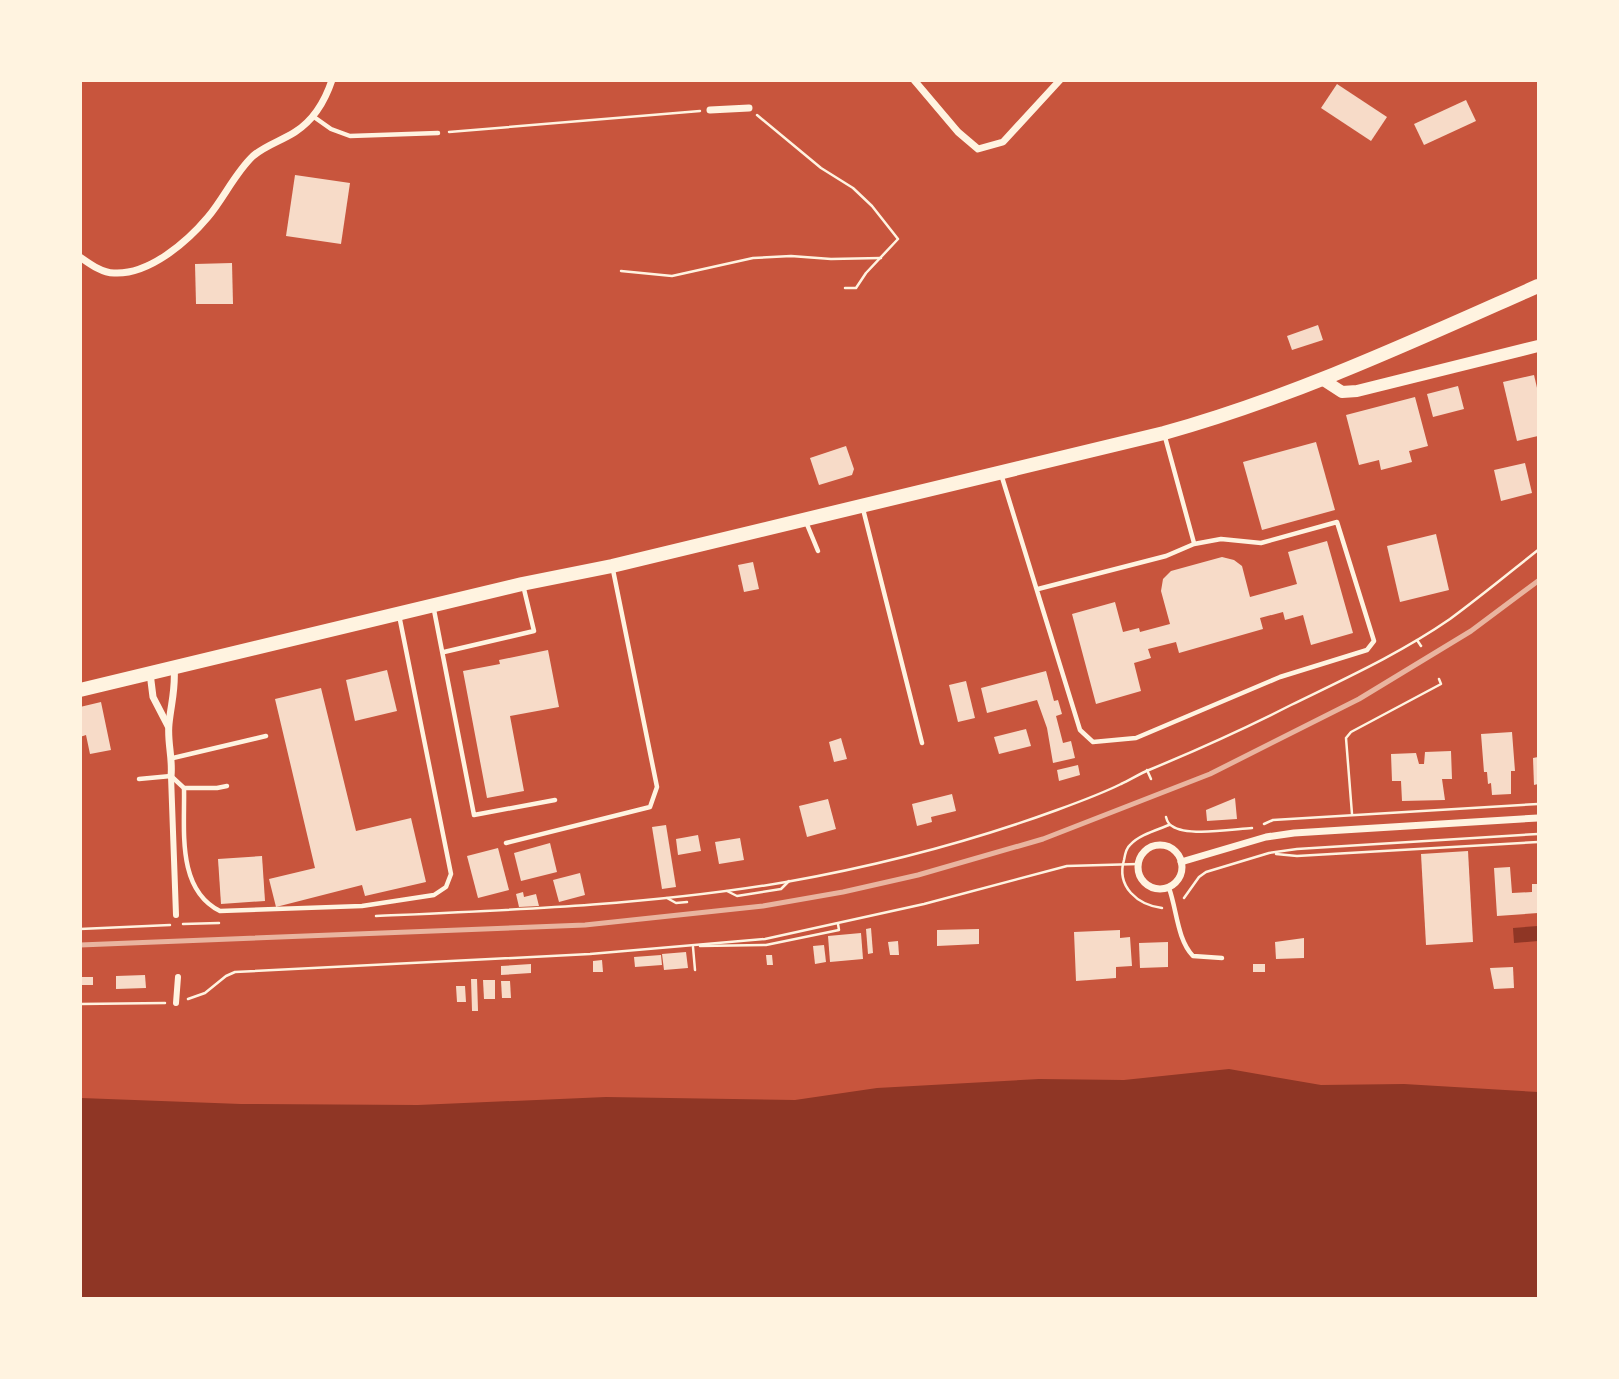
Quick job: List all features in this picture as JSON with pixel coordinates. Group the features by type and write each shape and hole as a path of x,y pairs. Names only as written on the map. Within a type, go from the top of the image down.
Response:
{"main road":[{"path":"80,690 1164,433 1229,414 1322,379 1538,286"}],"street":[{"path":"80,257 93,267 113,274 160,262 207,219 251,158 269,144 295,132 314,117 332,80"},
{"path":"914,80 958,132 978,149 1003,142 1060,80"},
{"path":"710,110 749,108"},
{"path":"1322,379 1342,392 1357,391 1538,346"},
{"path":"174,667 176,688 169,727 173,758 171,776 176,915"},
{"path":"150,673 153,696 169,727"},
{"path":"1181,862 1265,837 1538,818"},
{"path":"1159,845 1173,849 1181,862 1180,877 1168,888 1155,889 1144,883 1140,877 1138,864 1145,851 1159,845"},
{"path":"176,1003 178,977"}],"lane":[{"path":"314,117 331,129 349,136 438,133"},
{"path":"1164,433 1194,544"},
{"path":"1000,472 1080,730 1093,742 1136,738 1280,677 1367,650 1374,641 1337,522 1261,543 1221,539 1194,544 1166,556 1038,589"},
{"path":"862,506 922,743"},
{"path":"805,518 818,551"},
{"path":"506,843 650,807 657,787 612,566"},
{"path":"444,652 534,631 522,584"},
{"path":"433,605 474,815 555,800"},
{"path":"184,788 187,867 198,891 209,905 220,911 362,906 434,895 446,887 451,874 399,613"},
{"path":"173,758 266,736"},
{"path":"139,779 171,776 184,788 226,786"},
{"path":"1168,888 1175,905 1184,946 1193,956 1222,958"}],"path":[{"path":"749,108 821,169 853,188 872,206 898,239 866,272 856,288 845,288"},
{"path":"438,133 710,110"},
{"path":"621,271 672,276 753,258 881,258"},
{"path":"370,916 543,908 726,891 789,881 931,849 996,831 1058,810 1177,760 1234,734 1417,640 1450,619 1538,550"},
{"path":"1417,640 1421,646"},
{"path":"1352,814 1346,738 1351,732 1441,684 1439,679"},
{"path":"1147,771 1150,779"},
{"path":"1269,853 1264,824 1273,820 1538,804"},
{"path":"1166,817 1169,825"},
{"path":"1252,828 1189,831 1169,825 1136,839 1128,846 1122,865 1127,889 1137,900 1148,906 1162,908 1175,905 1187,896 1199,877 1206,872 1269,853 1538,834"},
{"path":"1269,853 1297,856 1538,842"},
{"path":"80,1004 176,1003 205,993 235,972 590,954 765,939 924,904 1067,866 1138,864"},
{"path":"726,891 737,896 758,893 781,889 789,881"},
{"path":"667,898 676,903 687,902"},
{"path":"80,929 220,923"},
{"path":"698,945 766,945 839,930 838,923"},
{"path":"693,947 695,970"}],"shaded area":[{"path":"1538,926 1538,941 1514,943 1513,928"},
{"path":"1229,1069 1321,1085 1404,1084 1538,1092 1538,1298 81,1298 81,1098 241,1104 418,1105 606,1097 795,1100 877,1088 1039,1079 1124,1080"}],"building":[{"path":"1337,84 1387,117 1371,141 1321,108"},
{"path":"1466,100 1476,121 1424,145 1414,124"},
{"path":"295,175 350,183 341,244 286,236"},
{"path":"232,263 233,304 196,304 195,264"},
{"path":"1318,325 1323,340 1292,350 1287,336"},
{"path":"1534,375 1538,392 1538,436 1517,441 1503,382"},
{"path":"1458,386 1464,409 1433,417 1427,394"},
{"path":"1415,397 1428,446 1409,451 1412,462 1381,470 1379,460 1359,465 1346,415"},
{"path":"1316,442 1335,510 1262,530 1243,462"},
{"path":"846,446 854,469 852,475 819,485 810,458"},
{"path":"1525,463 1532,493 1501,501 1494,470"},
{"path":"1436,534 1449,590 1400,602 1387,546"},
{"path":"1327,541 1353,633 1311,645 1303,615 1285,620 1283,612 1260,618 1263,629 1179,653 1176,642 1148,649 1151,658 1134,663 1141,691 1096,704 1072,614 1115,602 1123,632 1139,628 1140,632 1170,624 1161,591 1163,579 1171,571 1222,557 1234,560 1242,566 1250,597 1297,584 1288,552"},
{"path":"753,562 759,589 744,592 738,565"},
{"path":"548,650 559,707 510,716 524,791 487,798 463,671"},
{"path":"387,670 397,711 355,721 346,680"},
{"path":"1046,671 1054,701 1058,700 1062,714 1056,716 1063,743 1071,741 1075,758 1053,763 1047,728 1037,700 987,713 981,688"},
{"path":"966,681 975,718 958,722 949,685"},
{"path":"321,688 356,831 411,818 426,882 365,896 362,885 276,907 269,879 315,868 275,699"},
{"path":"101,702 111,750 90,754 86,735 80,737 80,707"},
{"path":"1026,729 1031,746 999,754 994,737"},
{"path":"1512,732 1515,771 1511,771 1511,794 1492,795 1491,783 1488,784 1487,772 1484,772 1481,734"},
{"path":"841,738 847,759 834,762 829,742"},
{"path":"1451,751 1452,779 1442,779 1445,800 1402,801 1401,781 1392,781 1391,754 1416,753 1419,764 1424,764 1425,752"},
{"path":"1538,757 1538,784 1534,785 1533,758"},
{"path":"1078,765 1080,775 1059,781 1057,770"},
{"path":"952,794 956,811 931,817 932,822 917,826 912,804"},
{"path":"1235,798 1237,819 1207,821 1206,810"},
{"path":"828,799 836,829 807,837 799,806"},
{"path":"666,825 676,887 662,889 652,827"},
{"path":"698,835 701,851 678,855 676,839"},
{"path":"740,838 744,860 719,864 715,842"},
{"path":"550,843 557,872 521,881 514,853"},
{"path":"498,848 509,890 478,898 467,856"},
{"path":"1468,851 1473,942 1426,945 1421,854"},
{"path":"262,856 265,901 221,904 218,859"},
{"path":"1510,867 1512,893 1532,892 1532,884 1538,884 1538,913 1497,916 1494,868"},
{"path":"580,873 585,895 559,902 553,880"},
{"path":"523,892 524,897 536,894 539,906 519,907 516,894"},
{"path":"871,928 873,953 868,954 866,929"},
{"path":"979,929 979,944 937,946 937,930"},
{"path":"1120,930 1120,938 1130,937 1132,966 1116,967 1116,978 1076,981 1074,932"},
{"path":"861,933 863,959 830,962 828,936"},
{"path":"1304,938 1304,958 1276,959 1275,942"},
{"path":"898,941 899,955 890,955 888,942"},
{"path":"1168,942 1168,967 1140,968 1139,943"},
{"path":"824,945 826,962 815,964 813,946"},
{"path":"686,952 688,968 664,970 662,954"},
{"path":"661,955 662,965 635,967 634,957"},
{"path":"766,955 772,955 773,965 767,965"},
{"path":"602,960 603,972 593,972 593,961"},
{"path":"531,964 531,973 501,975 501,966"},
{"path":"1253,964 1265,964 1265,972 1253,972"},
{"path":"1513,967 1514,988 1494,989 1490,968"},
{"path":"145,975 146,988 116,989 116,976"},
{"path":"80,977 93,977 93,985 80,985"},
{"path":"471,979 477,979 478,1011 472,1011"},
{"path":"483,980 495,980 495,999 484,999"},
{"path":"501,981 510,981 511,998 502,998"},
{"path":"456,986 465,986 466,1002 457,1002"}],"railway":[{"path":"80,945 585,925 763,906 918,875 1043,839 1210,774 1359,699 1471,631 1538,581"}]}
